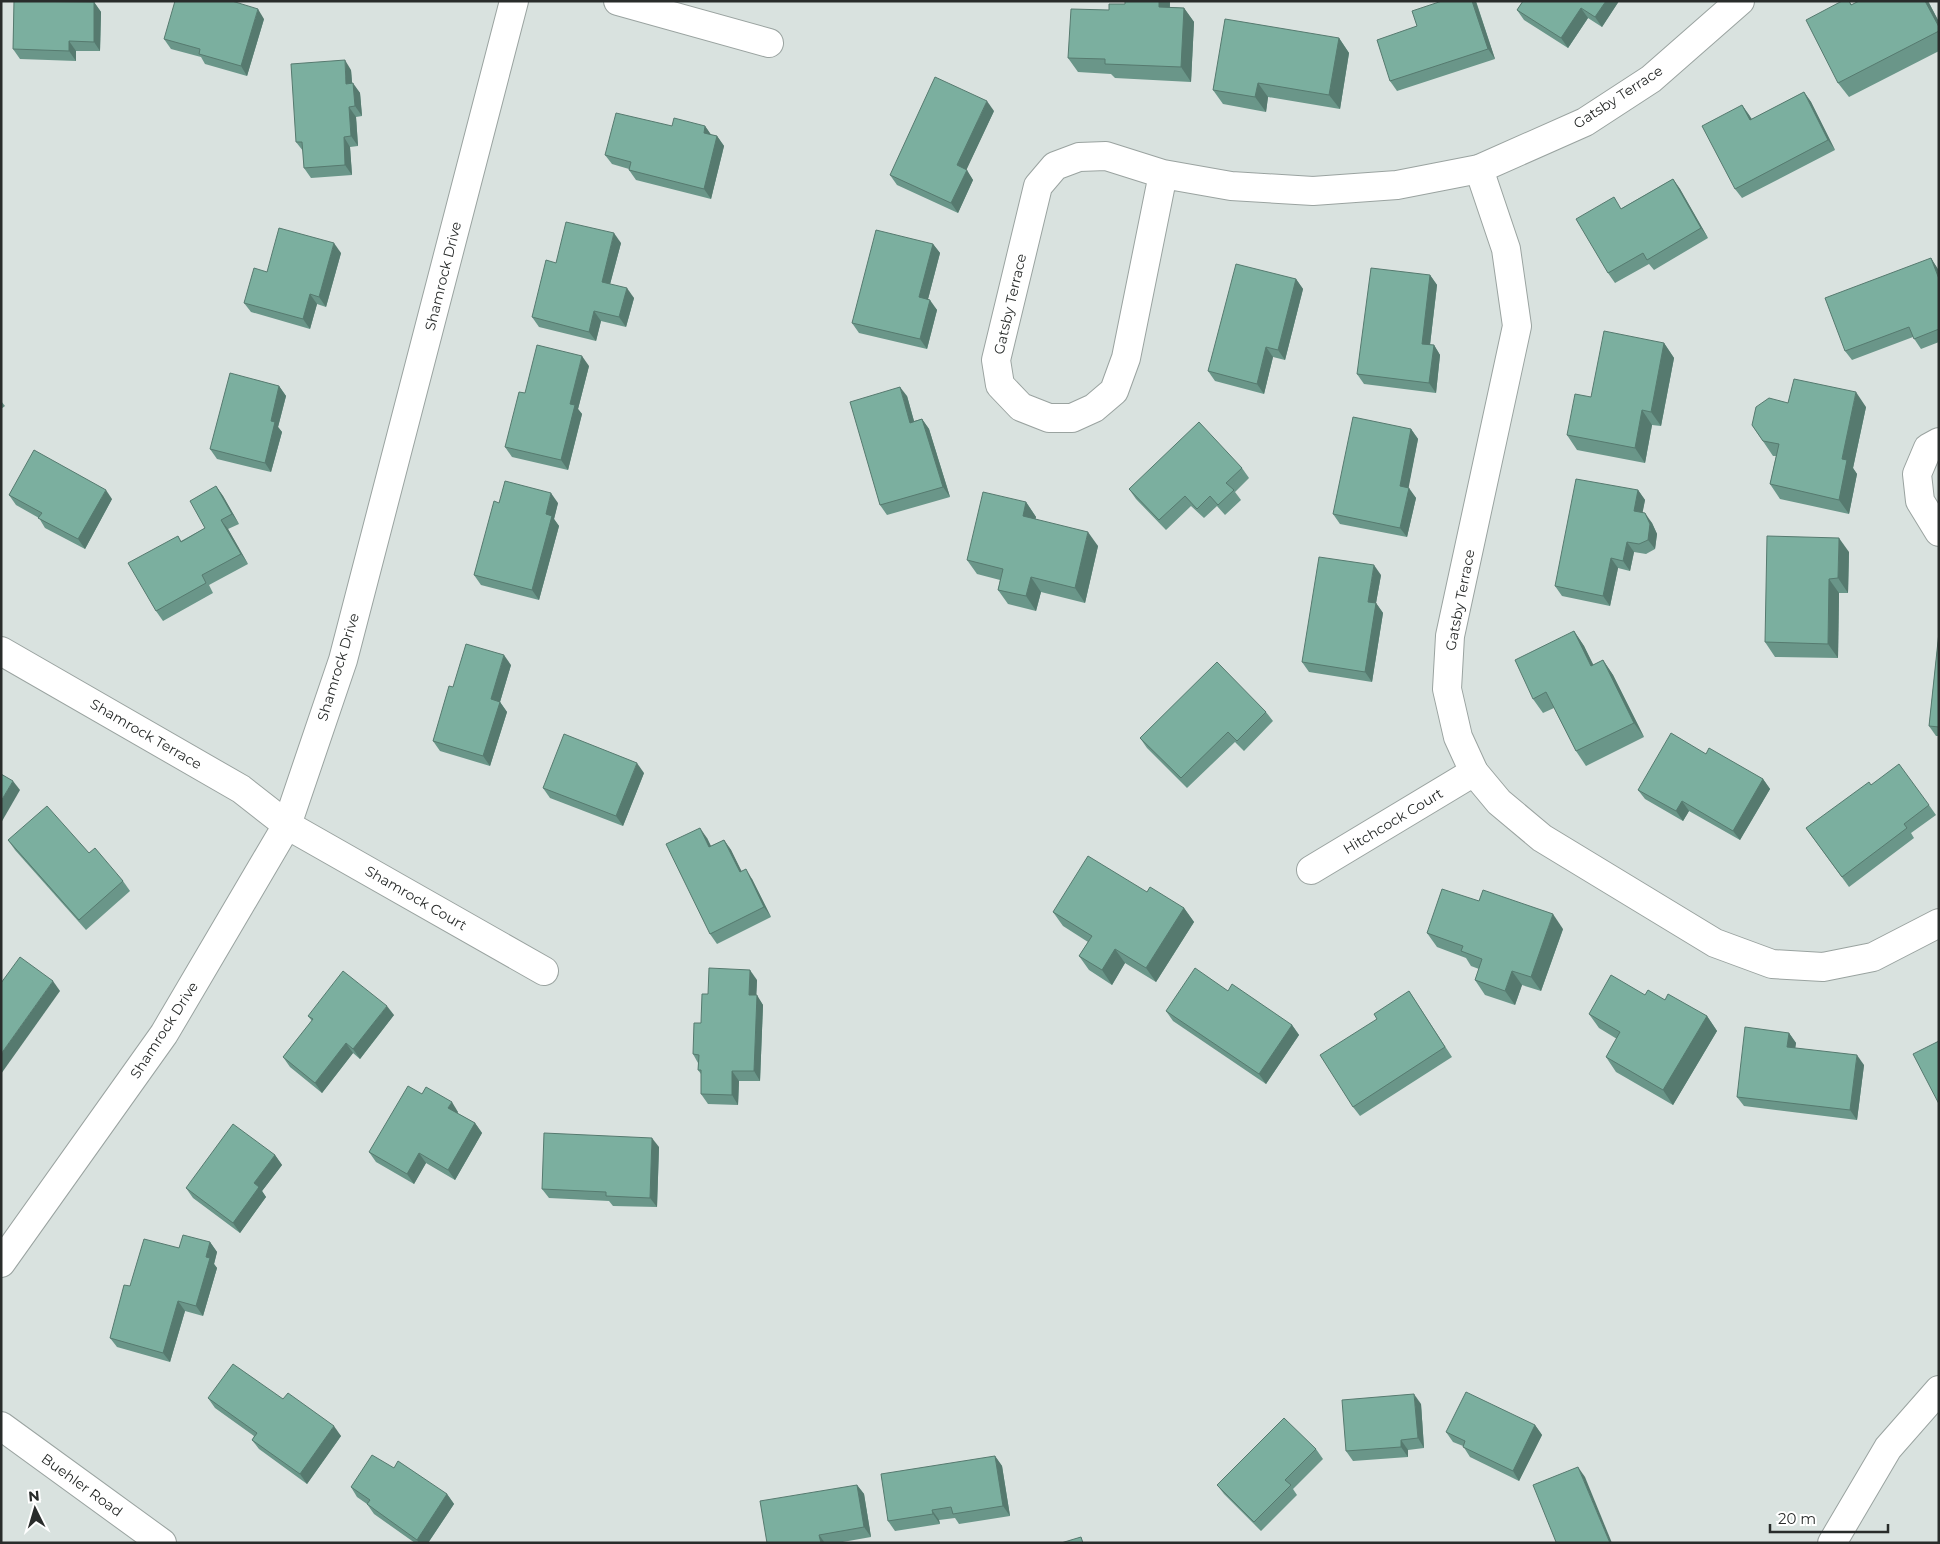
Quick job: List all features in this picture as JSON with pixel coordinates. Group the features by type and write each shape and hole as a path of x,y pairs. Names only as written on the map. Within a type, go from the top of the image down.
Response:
{"street":[{"name":"Shamrock Drive","path":"1,1263 164,1034 287,825 343,660 514,1"},
{"path":"618,1 769,43"},
{"name":"Gatsby Terrace","path":"1164,174 1126,358 1114,391 1094,408 1072,418 1049,418 1021,407 1000,385 996,360 1038,186 1055,166 1079,157 1106,156 1164,174 1231,186 1314,191 1397,185 1480,169 1585,122 1651,79 1740,1"},
{"name":"Gatsby Terrace","path":"1480,169 1506,249 1517,326 1450,636 1447,688 1458,737 1474,772 1499,802 1542,838 1715,943 1772,964 1823,967 1872,957 1939,923"},
{"path":"1939,442 1928,448 1917,474 1920,501 1939,532"},
{"name":"Shamrock Terrace","path":"1,651 241,789 287,825"},
{"name":"Hitchcock Court","path":"1311,870 1474,772"},
{"name":"Shamrock Court","path":"287,825 544,971"},
{"path":"1832,1543 1888,1448 1939,1390"},
{"name":"Buehler Road","path":"1,1426 162,1543"}],"building":[{"path":"14,1 94,2 94,42 69,41 69,51 13,49"},
{"path":"175,1 232,1 258,9 241,66 199,54 200,49 164,39"},
{"path":"1125,1 1159,1 1159,7 1184,8 1181,67 1105,64 1105,59 1068,58 1071,9 1109,10 1109,4 1125,4"},
{"path":"1442,1 1472,1 1488,49 1390,81 1377,40 1417,26 1412,11"},
{"path":"1523,1 1606,1 1595,17 1581,8 1561,38 1517,10"},
{"path":"1842,1 1849,1 1851,5 1859,1 1925,1 1939,27 1939,31 1838,83 1806,20"},
{"path":"1225,19 1339,38 1329,95 1258,83 1255,97 1213,90"},
{"path":"345,60 346,84 353,83 355,106 349,107 351,136 344,137 345,165 304,168 302,142 296,142 291,64"},
{"path":"935,77 987,101 957,165 967,170 951,203 890,175"},
{"path":"1804,92 1828,140 1735,189 1702,126 1742,105 1750,120"},
{"path":"616,113 672,126 674,118 705,126 704,133 717,136 704,189 629,170 631,162 605,155"},
{"path":"1673,179 1701,228 1647,260 1643,253 1608,273 1576,219 1614,197 1621,209"},
{"path":"566,222 614,233 602,282 627,288 619,317 594,311 589,332 532,317 546,260 556,263"},
{"path":"279,228 334,243 319,297 310,294 303,319 244,303 254,268 267,272"},
{"path":"876,230 933,244 919,297 930,300 920,339 852,323"},
{"path":"1931,258 1939,279 1939,329 1914,339 1909,327 1845,351 1825,298"},
{"path":"1236,264 1296,279 1278,350 1266,347 1257,384 1208,371"},
{"path":"1371,268 1430,275 1422,344 1434,345 1429,383 1357,374"},
{"path":"1604,331 1664,343 1651,412 1642,410 1635,448 1567,435 1575,394 1591,397"},
{"path":"537,345 582,356 570,404 575,405 561,460 505,447 519,392 525,393"},
{"path":"230,373 279,386 271,421 275,422 265,463 210,449"},
{"path":"1794,379 1856,392 1842,459 1847,460 1839,500 1770,484 1779,444 1763,441 1752,425 1756,407 1769,398 1788,403"},
{"path":"900,387 910,423 922,419 943,487 880,505 850,402"},
{"path":"1353,417 1411,429 1400,486 1409,488 1400,528 1333,514"},
{"path":"1199,422 1242,468 1226,483 1234,490 1218,505 1210,496 1197,509 1185,496 1159,520 1129,489"},
{"path":"34,450 106,490 78,539 38,518 42,513 9,495"},
{"path":"1576,479 1638,490 1634,511 1645,513 1650,524 1648,540 1639,544 1627,542 1623,561 1611,558 1603,596 1555,586"},
{"path":"505,481 551,493 546,514 552,516 532,590 474,575 494,501 499,503"},
{"path":"216,486 232,514 221,520 241,554 202,575 206,583 156,611 128,563 178,536 181,542 205,528 190,501"},
{"path":"983,492 1026,502 1023,516 1088,532 1075,588 1031,577 1026,596 998,590 1003,569 967,560"},
{"path":"1767,536 1839,538 1838,578 1829,579 1828,644 1765,642"},
{"path":"1319,557 1374,565 1368,602 1376,603 1365,672 1302,662"},
{"path":"1574,631 1591,666 1603,660 1634,723 1576,751 1546,692 1533,699 1515,660"},
{"path":"1939,632 1939,727 1929,726"},
{"path":"466,644 504,655 491,699 500,702 483,756 433,741 449,686 453,687"},
{"path":"1217,662 1266,712 1237,741 1228,732 1181,778 1140,738"},
{"path":"1671,733 1706,754 1709,748 1763,779 1733,831 1682,801 1676,811 1638,790"},
{"path":"564,734 637,763 616,816 543,788"},
{"path":"1899,764 1929,805 1904,824 1907,828 1842,877 1806,828 1869,782 1871,785"},
{"path":"1,774 13,781 1,801"},
{"path":"47,806 89,853 95,848 123,881 79,920 8,840"},
{"path":"700,828 709,847 724,840 740,872 746,869 764,907 710,934 666,844"},
{"path":"1088,856 1147,892 1150,887 1184,908 1146,968 1115,949 1102,970 1079,956 1092,936 1053,912"},
{"path":"1442,889 1479,901 1483,890 1553,914 1531,977 1512,971 1505,991 1475,980 1482,959 1461,951 1463,946 1427,933"},
{"path":"20,957 53,981 1,1054 1,983"},
{"path":"709,968 750,970 749,995 757,995 754,1071 732,1071 732,1095 701,1094 701,1070 698,1070 699,1055 693,1054 694,1023 701,1023 702,994 708,994"},
{"path":"1195,968 1228,991 1232,984 1292,1025 1259,1074 1166,1011"},
{"path":"343,971 387,1006 353,1049 346,1043 315,1083 283,1057 313,1019 308,1016"},
{"path":"1611,975 1645,995 1648,990 1665,1000 1668,994 1707,1016 1663,1090 1606,1057 1620,1032 1589,1014"},
{"path":"1409,991 1445,1047 1353,1107 1320,1055 1377,1019 1374,1014"},
{"path":"1745,1027 1789,1033 1787,1047 1857,1055 1850,1110 1737,1097"},
{"path":"1939,1041 1939,1104 1913,1054"},
{"path":"408,1086 422,1094 426,1087 452,1102 448,1108 475,1123 448,1170 419,1153 407,1174 369,1152"},
{"path":"233,1124 275,1155 254,1183 259,1187 233,1223 186,1188"},
{"path":"544,1133 652,1138 650,1198 606,1196 606,1192 542,1189"},
{"path":"183,1235 210,1242 206,1257 210,1258 196,1306 178,1301 163,1353 110,1338 124,1285 130,1286 144,1239 179,1248"},
{"path":"233,1364 283,1399 288,1393 334,1426 300,1474 252,1440 257,1433 208,1398"},
{"path":"1466,1392 1535,1425 1513,1471 1463,1447 1465,1441 1446,1432"},
{"path":"1414,1394 1418,1438 1401,1440 1401,1447 1346,1451 1342,1400"},
{"path":"1284,1418 1316,1449 1285,1480 1291,1485 1254,1522 1217,1485"},
{"path":"372,1455 394,1468 398,1461 447,1494 417,1540 367,1504 370,1500 351,1487"},
{"path":"995,1456 1003,1506 953,1514 951,1507 932,1510 933,1514 888,1521 881,1474"},
{"path":"1578,1467 1610,1543 1555,1543 1533,1485"},
{"path":"857,1485 864,1527 819,1535 821,1543 767,1543 760,1501"},
{"path":"1081,1537 1083,1543 1061,1543"}]}
